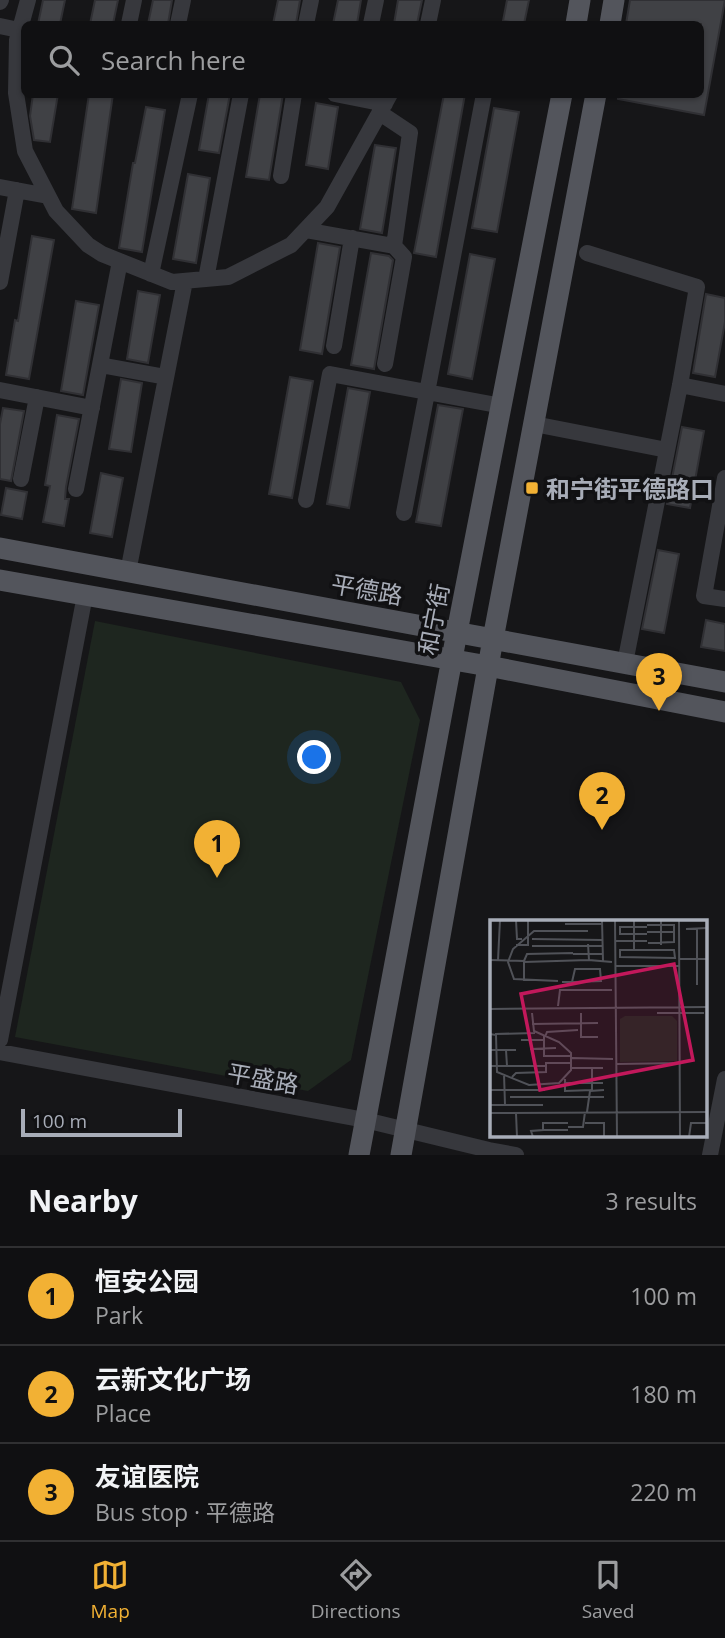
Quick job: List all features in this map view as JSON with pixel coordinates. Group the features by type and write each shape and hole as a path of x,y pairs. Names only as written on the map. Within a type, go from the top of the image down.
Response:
{"main road":[{"path":"576,21 580,0"},
{"path":"610,21 614,0"},
{"name":"和宁街","path":"359,1155 561,98"},
{"path":"401,1155 488,666 595,98"},
{"name":"平德路","path":"0,548 725,682"},
{"path":"0,580 488,666 725,712"}],"street":[{"path":"22,21 28,0"},
{"path":"130,21 134,0"},
{"path":"179,21 183,0"},
{"path":"307,21 311,0"},
{"path":"372,21 376,0"},
{"path":"429,21 433,0"},
{"path":"21,23 17,40 16,93 25,151 56,211 88,245 102,254 172,282 228,277 291,245 327,207 385,104"},
{"path":"0,26 19,30"},
{"path":"151,274 189,98"},
{"path":"206,279 240,98"},
{"path":"281,176 293,98"},
{"path":"364,98 385,104 410,134 394,246"},
{"path":"404,513 483,98"},
{"path":"0,187 48,196"},
{"path":"0,282 18,190"},
{"path":"305,230 394,246 404,257 385,364"},
{"path":"334,346 352,238"},
{"path":"587,253 696,287 680,385 625,663"},
{"path":"76,489 120,261"},
{"path":"128,572 185,281"},
{"path":"100,365 166,377"},
{"path":"306,500 330,374 502,406"},
{"path":"680,385 725,394"},
{"path":"0,390 92,408"},
{"path":"21,478 37,397"},
{"path":"534,424 667,450"},
{"path":"725,478 704,596 725,599"},
{"path":"0,1040 85,595"},
{"name":"平盛路","path":"0,1052 365,1120 516,1155"},
{"path":"710,1155 725,1079"}],"shaded area":[{"path":"95,621 401,682 420,720 351,1060 308,1091 15,1037"}],"building":[{"path":"43,0 65,0 61,21 39,21"},
{"path":"95,0 118,0 114,21 91,21"},
{"path":"153,0 172,0 168,21 149,21"},
{"path":"278,0 300,0 296,21 274,21"},
{"path":"338,0 361,0 358,21 334,21"},
{"path":"398,0 422,0 418,21 394,21"},
{"path":"507,0 529,0 525,21 503,21"},
{"path":"630,0 725,0 704,115 618,98 704,98 704,21 626,21"},
{"path":"32,98 57,98 50,142 34,140 30,116"},
{"path":"88,98 112,98 96,213 72,209"},
{"path":"208,98 229,98 219,153 199,150"},
{"path":"259,98 282,98 269,180 246,177"},
{"path":"443,98 464,98 436,257 414,253"},
{"path":"316,103 338,107 328,169 306,165"},
{"path":"146,107 165,110 142,252 119,248 133,163"},
{"path":"494,108 519,112 497,232 472,228"},
{"path":"375,145 396,148 382,233 360,229"},
{"path":"188,174 210,178 196,263 173,259"},
{"path":"32,236 54,240 29,379 6,375"},
{"path":"318,243 340,247 322,354 300,350"},
{"path":"371,253 389,256 393,260 374,369 351,365"},
{"path":"470,254 495,259 472,379 448,374"},
{"path":"138,291 160,295 148,363 127,359"},
{"path":"706,294 725,298 725,322 715,377 693,373"},
{"path":"76,301 99,305 83,395 61,391"},
{"path":"290,377 313,381 292,498 269,494"},
{"path":"121,379 142,383 131,452 109,449"},
{"path":"348,388 370,392 349,508 327,504"},
{"path":"438,405 463,409 441,526 416,522"},
{"path":"3,408 24,411 11,481 0,479 0,424"},
{"path":"57,415 79,419 66,487 65,499 69,499 64,526 43,522 50,486 45,485"},
{"path":"682,427 704,431 690,508 667,504"},
{"path":"101,473 123,478 112,537 90,533"},
{"path":"6,488 27,492 22,519 1,515"},
{"path":"658,550 679,554 664,633 642,629"},
{"path":"706,620 725,624 725,651 701,647"}],"place":[{"name":"和宁街平德路口","path":"532,488"},
{"name":"友谊医院","path":"659,711"},
{"name":"云新文化广场","path":"602,830"},
{"name":"恒安公园","path":"217,878"}]}
